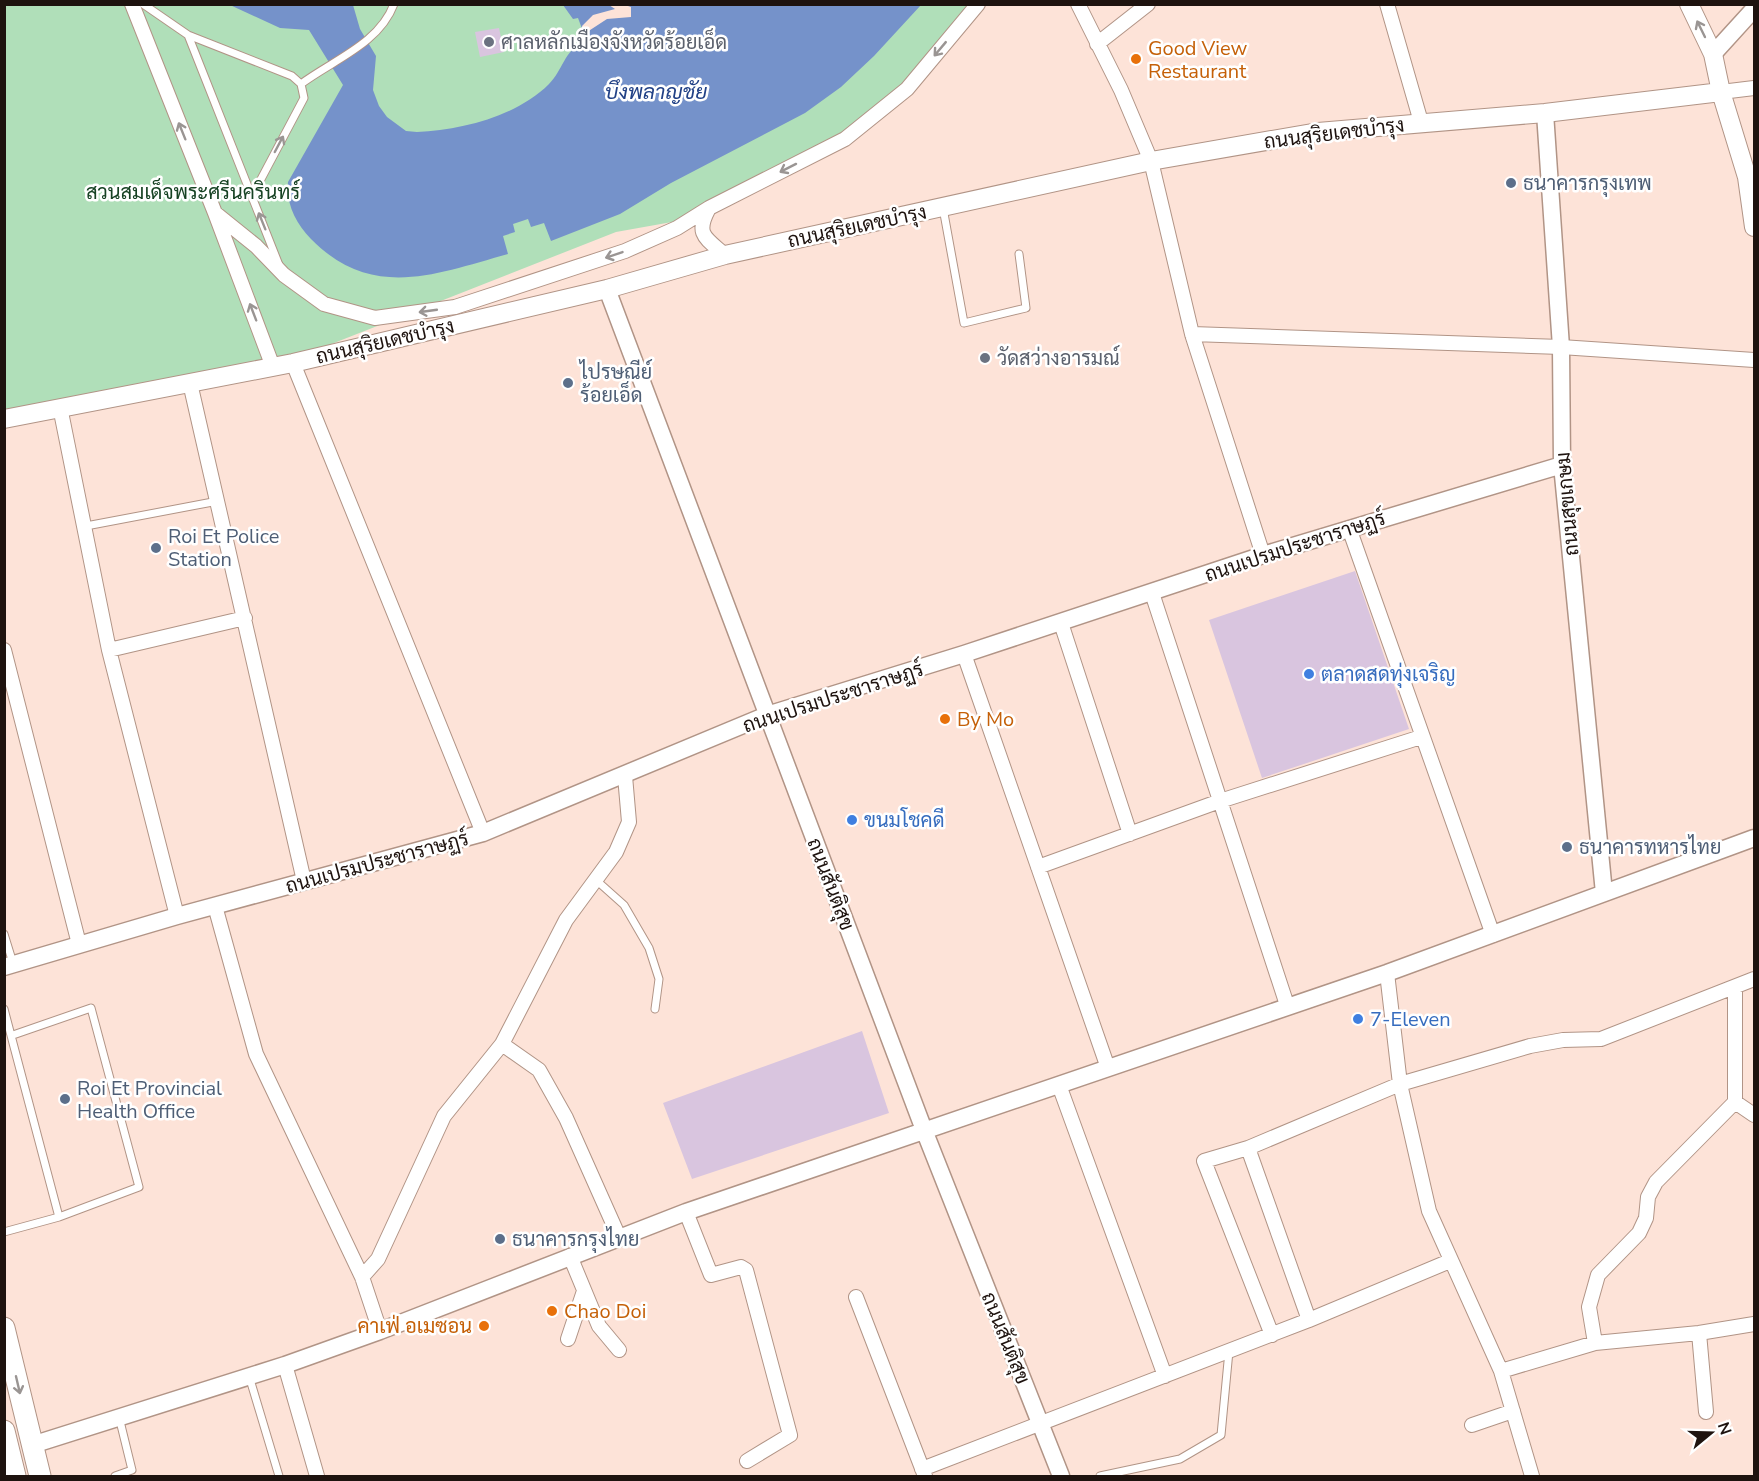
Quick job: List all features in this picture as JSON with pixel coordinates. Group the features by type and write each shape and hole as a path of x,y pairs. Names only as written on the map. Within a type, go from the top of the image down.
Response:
{"main road":[{"path":"1689,4 1713,54 1720,92 1747,177 1755,227"},
{"name":"ถนนสุริยเดชบำรุง","path":"4,419 293,363 608,289 725,255 1151,161 1318,132 1545,113 1720,92"},
{"path":"4,1328 39,1476"},
{"path":"15,1476 7,1441 32,1445"}],"street":[{"path":"132,4 273,367"},
{"path":"215,213 256,246 284,275 324,304 375,318 455,307 625,251 677,228 710,208 845,139 907,89 978,4"},
{"path":"1078,4 1151,161 1192,334 1263,555"},
{"path":"1097,44 1148,4"},
{"path":"1387,4 1421,122"},
{"path":"1713,54 1755,9"},
{"path":"1720,92 1755,88"},
{"name":"ถนนสุขเกษม","path":"1545,113 1561,347 1562,465 1604,893"},
{"path":"710,208 701,225 703,234 725,255"},
{"name":"ถนนสันติสุข","path":"608,289 924,1130 1061,1476"},
{"path":"1192,334 1561,347 1755,360"},
{"path":"293,363 483,833"},
{"path":"190,383 304,881"},
{"path":"60,407 86,526 109,651 177,916"},
{"name":"ถนนเปรมประชาราษฏร์","path":"9,965 177,916 483,833 625,776 767,715 1061,623 1263,555 1562,465"},
{"path":"1349,528 1421,737 1493,935"},
{"path":"1152,593 1287,1005"},
{"path":"109,651 245,618"},
{"path":"1061,623 1130,834"},
{"path":"4,650 79,944"},
{"path":"964,654 1108,1068"},
{"path":"1038,867 1220,801 1421,737"},
{"path":"362,1277 378,1259 444,1116 502,1044 566,920 616,852 629,822 625,776"},
{"path":"32,1445 285,1365 380,1331 686,1212 1287,1005 1387,973 1755,838"},
{"path":"215,906 256,1054 362,1277 380,1331"},
{"path":"1387,973 1400,1084 1429,1211 1501,1371 1532,1476"},
{"path":"1272,1335 1204,1161 1248,1148 1400,1084 1530,1046 1563,1040 1601,1039 1666,1012 1755,980"},
{"path":"1594,1343 1589,1307 1598,1275 1639,1233 1646,1218 1648,1197 1656,1182 1735,1102 1735,989"},
{"path":"502,1044 539,1070 566,1118 619,1237"},
{"path":"1059,1085 1165,1376"},
{"path":"1735,1102 1755,1115"},
{"path":"1248,1148 1309,1320"},
{"path":"686,1212 711,1275 741,1267 746,1270 790,1435 747,1461"},
{"path":"570,1256 599,1326 619,1350"},
{"path":"856,1297 924,1473 1040,1424 1272,1335 1450,1261"},
{"path":"568,1339 584,1291"},
{"path":"1501,1371 1594,1343 1699,1333 1755,1324"},
{"path":"1699,1333 1706,1412"},
{"path":"285,1365 317,1476"},
{"path":"1472,1425 1514,1411"}],"lane":[{"path":"143,4 188,35 292,76 301,84 304,98 252,196"},
{"path":"301,84 327,64 373,38 389,16 394,4"},
{"path":"188,35 284,275"},
{"path":"943,207 964,323 1026,308 1020,255"},
{"path":"86,526 218,501"},
{"path":"596,880 624,905 649,948 658,979 655,1009"},
{"path":"4,934 9,965"},
{"path":"4,1232 58,1217 139,1187 92,1008 13,1035"},
{"path":"4,1009 13,1035 58,1217"},
{"path":"1100,1476 1180,1459 1221,1435 1229,1351"},
{"path":"249,1376 279,1476"},
{"path":"116,1476 132,1470 119,1417"}],"green space":[{"name":"สวนสมเด็จพระศรีนครินทร์","path":"5,5 978,5 907,89 845,139 700,217 616,232 273,367 5,422"}],"water":[{"name":"บึงพลาญชัย","path":"230,5 353,5 360,29 376,56 373,90 379,106 387,117 406,131 417,132 452,128 505,113 521,105 549,84 572,50 583,42 584,34 578,18 573,19 563,5 921,5 874,56 841,87 805,113 671,183 620,214 551,241 544,223 531,227 528,219 513,224 515,232 503,236 508,254 455,269 405,277 381,276 357,270 334,258 311,239 301,227 290,206 288,182 343,85 309,30 280,28"}],"pier":[{"path":"609,5 631,7 631,17 607,19 584,34 582,26 593,15 615,9"}],"building":[{"name":"ศาลหลักเมืองจังหวัดร้อยเอ็ด","path":"499,28 504,52 480,57 475,32"},
{"name":"ตลาดสดทุ่งเจริญ","path":"1355,571 1409,729 1262,778 1209,620"},
{"path":"862,1031 889,1113 692,1179 663,1103"}],"place":[{"name":"ศาลหลักเมืองจังหวัดร้อยเอ็ด","path":"489,42"},
{"name":"Good View Restaurant","path":"1136,59"},
{"name":"ธนาคารกรุงเทพ","path":"1511,183"},
{"name":"วัดสว่างอารมณ์","path":"985,358"},
{"name":"ไปรษณีย์ ร้อยเอ็ด","path":"568,383"},
{"name":"Roi Et Police Station","path":"156,548"},
{"name":"ตลาดสดทุ่งเจริญ","path":"1309,674"},
{"name":"By Mo","path":"945,719"},
{"name":"ขนมโชคดี","path":"852,820"},
{"name":"ธนาคารทหารไทย","path":"1567,847"},
{"name":"7-Eleven","path":"1358,1019"},
{"name":"Roi Et Provincial Health Office","path":"65,1099"},
{"name":"ธนาคารกรุงไทย","path":"500,1239"},
{"name":"Chao Doi","path":"552,1311"},
{"name":"คาเฟ่ อเมซอน","path":"484,1326"}]}
